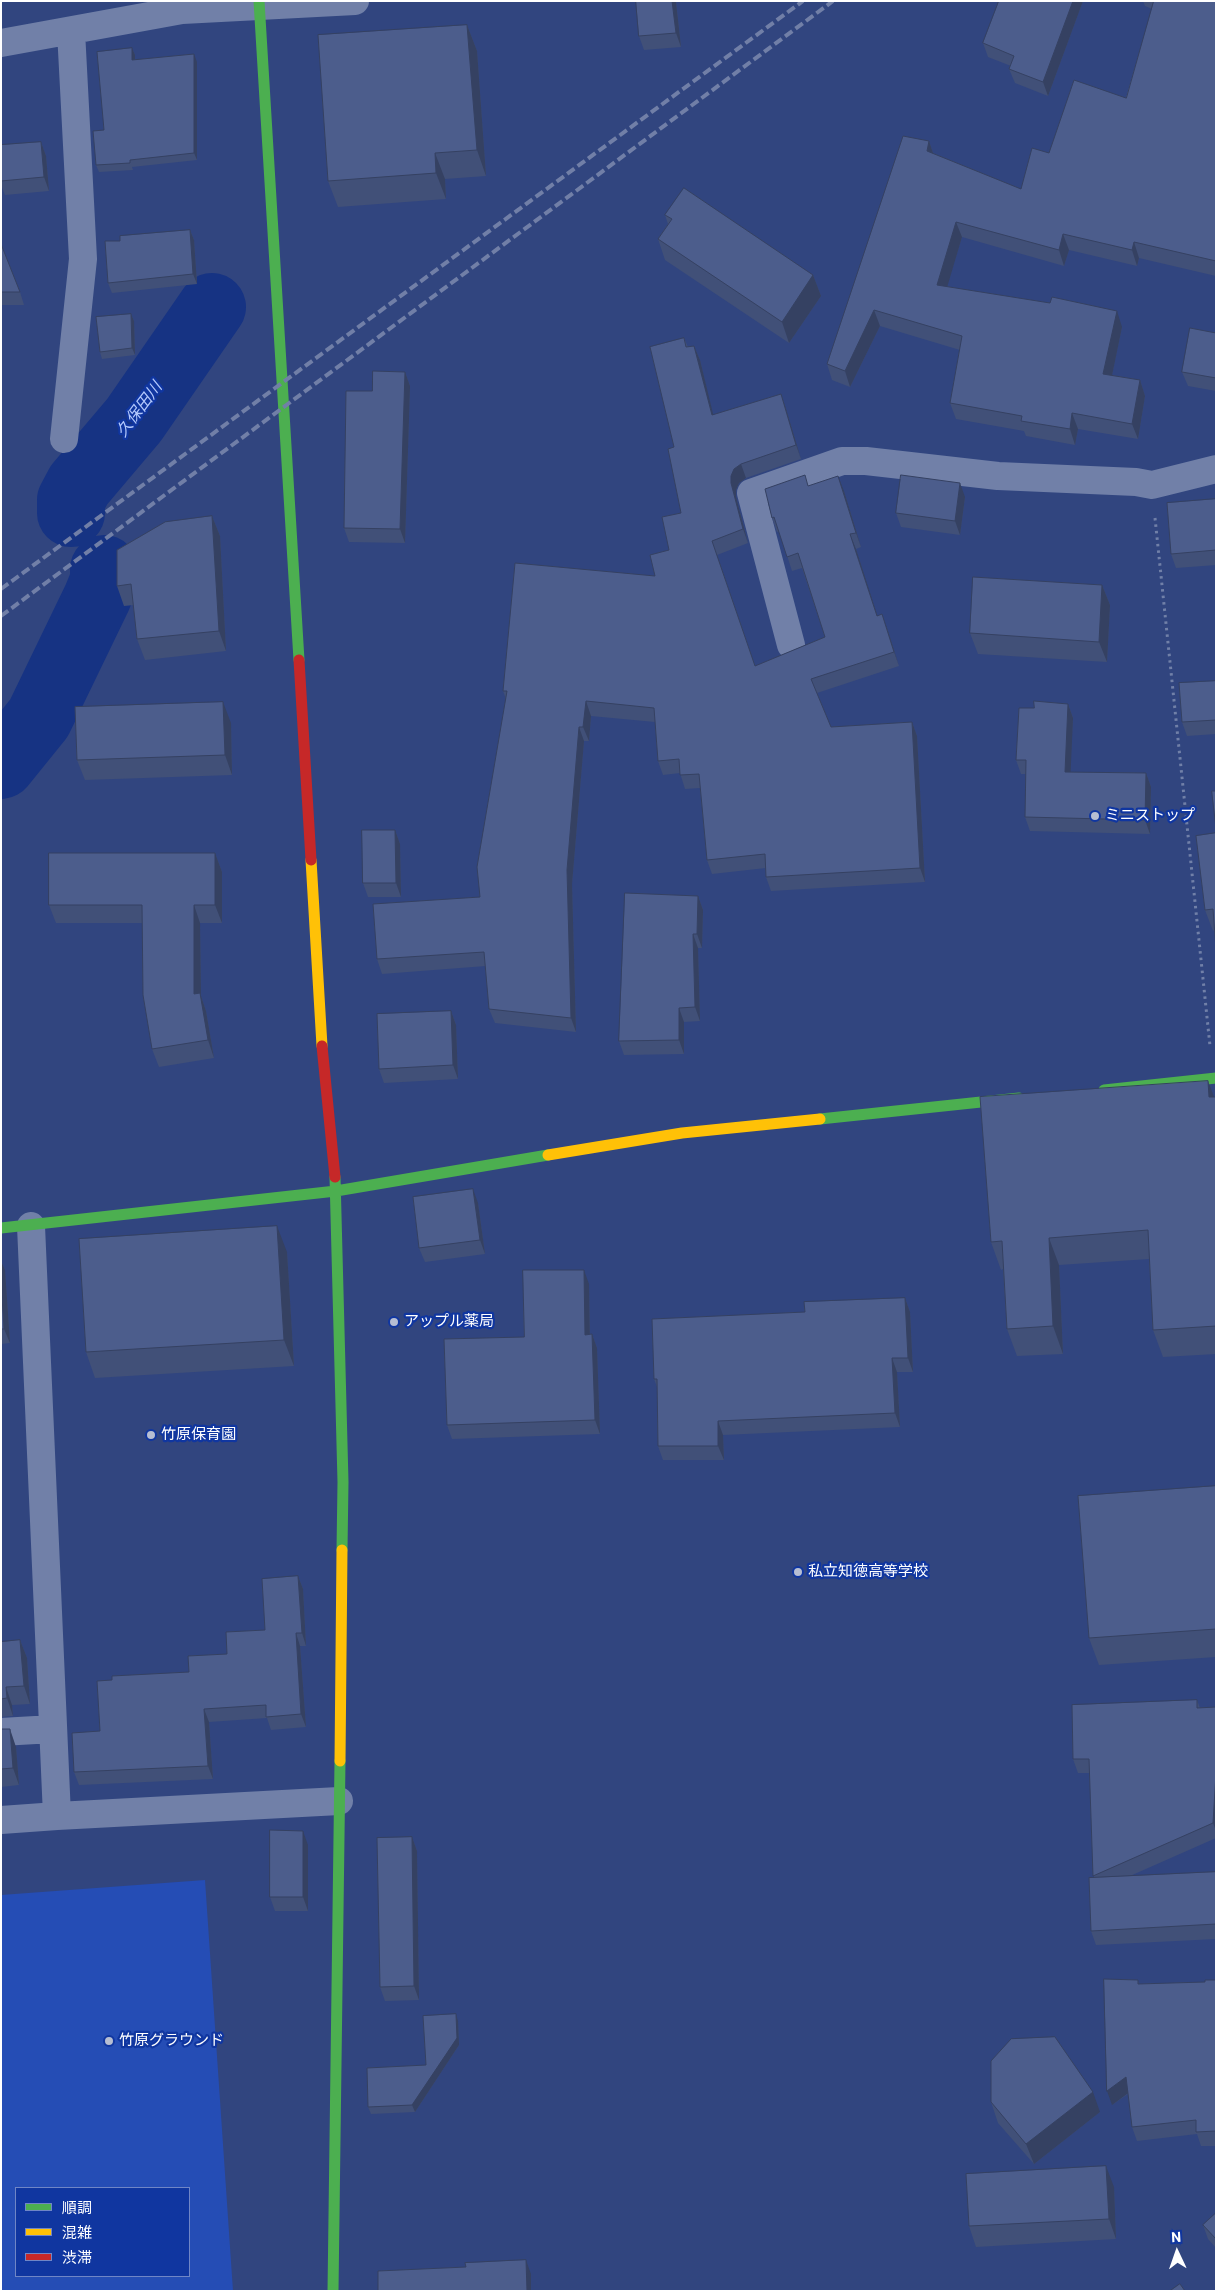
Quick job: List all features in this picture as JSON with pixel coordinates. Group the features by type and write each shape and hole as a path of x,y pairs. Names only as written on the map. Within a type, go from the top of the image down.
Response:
{"street":[{"path":"259,1 324,1078 336,1191 343,1482 333,2291"},
{"path":"1,43 182,10 355,1"},
{"path":"64,439 83,259 71,31"},
{"path":"790,645 751,493 842,461 866,461 998,476 1136,482 1152,485 1216,469"},
{"path":"1096,1090 1215,1078"},
{"path":"1,1228 336,1191 682,1133 1026,1098"},
{"path":"32,1226 57,1816"},
{"path":"1,1732 53,1729"},
{"path":"1,1820 339,1802"}],"path":[{"path":"1152,485 1215,1078"}],"shaded area":[{"name":"竹原グラウンド","path":"205,1880 233,2291 1,2291 1,1895"}],"building":[{"path":"636,1 672,1 676,33 639,36"},
{"path":"999,1 1073,1 1043,82 1009,69 1014,56 983,43"},
{"path":"1154,1 1216,1 1216,261 1134,242 1132,250 1063,234 1059,250 956,222 937,285 1050,303 1052,297 1117,311 1103,374 1140,380 1132,424 1072,413 1070,429 1021,421 1022,416 950,403 962,336 874,310 845,371 827,364 903,136 929,141 927,151 1021,189 1032,148 1049,153 1074,80 1126,98"},
{"path":"467,25 477,150 435,153 436,173 328,181 318,35"},
{"path":"132,48 132,60 194,54 194,153 130,160 130,163 96,165 93,131 104,130 97,52"},
{"path":"41,142 44,177 1,181 1,145"},
{"path":"684,188 813,275 782,322 658,239 672,219 665,215"},
{"path":"190,230 193,274 108,283 105,241 120,241 120,236"},
{"path":"1,244 20,292 1,292"},
{"path":"131,314 132,348 100,352 96,317"},
{"path":"1190,328 1216,333 1216,378 1182,372"},
{"path":"684,338 686,347 694,346 712,415 781,394 796,445 741,464 734,469 731,483 743,529 712,541 755,666 825,637 798,553 787,557 774,517 772,518 765,489 805,475 808,486 838,476 856,533 850,534 877,616 882,614 894,652 811,679 831,727 912,722 920,868 766,877 765,854 707,860 699,774 680,775 679,759 658,761 654,708 586,701 583,727 579,727 567,870 571,1018 489,1009 484,952 377,959 373,904 480,897 477,867 507,691 503,691 515,563 655,576 650,555 669,550 662,517 681,513 668,449 674,447 650,347"},
{"path":"373,371 405,372 400,529 344,528 346,391 372,391"},
{"path":"901,475 960,483 955,521 896,513"},
{"path":"1216,499 1216,550 1171,554 1167,503"},
{"path":"212,516 219,631 137,639 131,584 117,586 117,550 165,522"},
{"path":"973,577 1102,585 1099,642 970,633"},
{"path":"1216,681 1216,720 1182,722 1179,683"},
{"path":"1034,701 1068,704 1065,772 1146,773 1145,820 1025,817 1026,760 1016,760 1019,708 1034,708"},
{"path":"223,702 225,755 77,760 75,707"},
{"path":"1212,791 1216,791 1216,828"},
{"path":"362,830 395,830 396,883 363,883"},
{"path":"1216,833 1216,949 1213,909 1205,910 1196,836"},
{"path":"49,853 215,853 215,905 194,905 194,994 200,993 208,1040 152,1049 143,995 142,905 49,905"},
{"path":"625,893 698,896 697,934 693,934 695,1007 679,1008 679,1040 619,1041"},
{"path":"451,1011 453,1065 379,1069 377,1014"},
{"path":"1208,1081 1209,1097 1216,1097 1216,1326 1153,1330 1148,1230 1049,1238 1053,1326 1007,1329 1002,1241 991,1242 980,1097"},
{"path":"473,1189 480,1240 419,1248 413,1197"},
{"path":"277,1226 284,1340 86,1352 79,1239"},
{"path":"523,1270 584,1270 585,1335 592,1334 595,1420 447,1425 444,1339 524,1337"},
{"path":"1,1281 4,1329 1,1329"},
{"path":"905,1298 908,1358 892,1358 895,1413 718,1421 718,1446 658,1446 657,1379 654,1379 652,1319 805,1312 804,1302"},
{"path":"1216,1486 1216,1629 1089,1638 1078,1496"},
{"path":"298,1576 302,1633 296,1633 301,1714 266,1717 266,1705 204,1709 208,1766 74,1772 72,1733 100,1731 97,1681 112,1680 112,1676 189,1672 188,1656 227,1654 226,1632 265,1630 262,1579"},
{"path":"20,1640 24,1686 6,1687 7,1698 1,1699 1,1642"},
{"path":"1197,1700 1197,1708 1216,1707 1216,1773 1213,1823 1093,1876 1089,1759 1073,1759 1072,1705"},
{"path":"1,1729 10,1729 13,1768 1,1769"},
{"path":"270,1830 303,1831 303,1897 270,1897"},
{"path":"412,1837 414,1986 380,1987 377,1838"},
{"path":"1216,1872 1216,1924 1091,1931 1089,1878"},
{"path":"1104,1979 1138,1980 1138,1984 1216,1980 1216,2131 1196,2132 1196,2120 1132,2127 1126,2077 1107,2091"},
{"path":"456,2014 457,2038 412,2105 368,2107 367,2068 426,2065 423,2016"},
{"path":"1055,2037 1093,2092 1026,2144 991,2102 991,2061 1011,2039"},
{"path":"1106,2166 1109,2219 969,2226 966,2174"},
{"path":"1216,2213 1216,2239 1203,2225"},
{"path":"526,2260 527,2291 378,2291 378,2271 466,2267 465,2263"},
{"path":"1180,2284 1185,2291 1170,2291"}],"waterway":[{"name":"久保田川","path":"71,513 71,500 79,485 134,420 212,307"},
{"name":"久保田川","path":"1,765 39,718 97,598 104,581 104,569"}],"railway":[{"path":"1,589 803,1"},
{"path":"1,616 833,1"}],"traffic: fast":[{"path":"259,1 299,660"},
{"path":"1104,1090 1216,1078"},
{"path":"820,1119 1019,1098"},
{"path":"1,1228 336,1191 548,1155"},
{"path":"335,1177 343,1482 342,1550"},
{"path":"333,2291 340,1761"}],"traffic: slow":[{"path":"311,860 322,1046"},
{"path":"548,1155 682,1133 820,1119"},
{"path":"340,1761 342,1550"}],"traffic: jam":[{"path":"299,660 311,860"},
{"path":"322,1046 335,1177"}],"place":[{"name":"ミニストップ","path":"1095,816"},
{"name":"アップル薬局","path":"394,1322"},
{"name":"竹原保育園","path":"151,1435"},
{"name":"私立知徳高等学校","path":"798,1572"},
{"name":"竹原グラウンド","path":"109,2041"}]}
